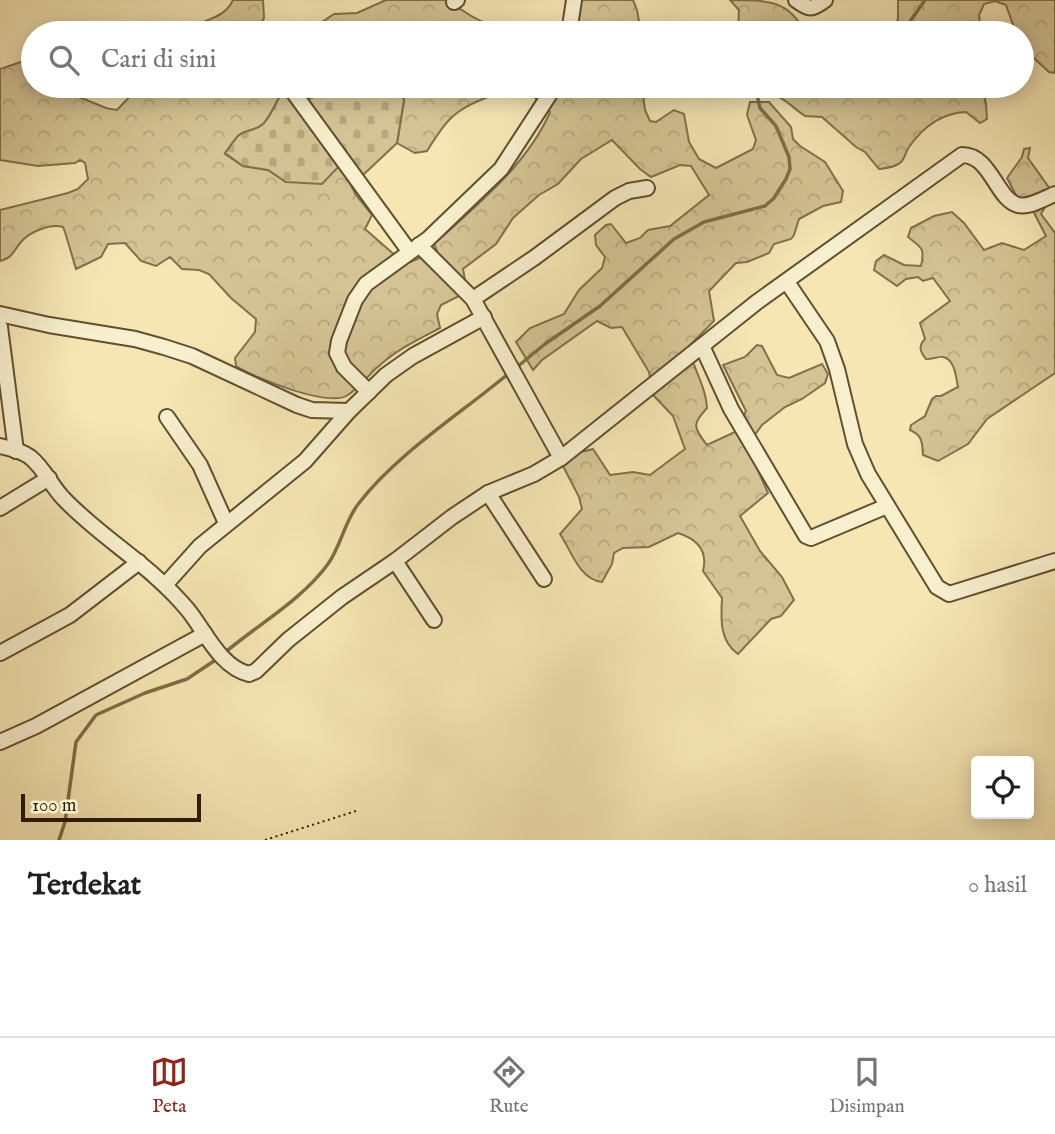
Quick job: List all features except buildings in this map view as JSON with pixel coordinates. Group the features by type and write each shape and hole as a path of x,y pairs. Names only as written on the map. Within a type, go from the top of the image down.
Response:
{"street":[{"path":"571,21 574,0"},
{"path":"796,0 809,9 825,0"},
{"path":"296,98 379,213 414,248 473,299 561,458"},
{"path":"369,392 338,359 339,341 355,300 366,284 449,221 501,169 547,98"},
{"path":"0,446 27,454 63,498 164,585 187,609 234,669 249,674 256,671 288,640 342,597 452,517 488,493 534,474 561,458 757,302 962,155 970,155 977,160 1011,201 1019,205 1055,194"},
{"path":"473,299 615,198 629,191 647,188"},
{"path":"787,282 827,341 837,369 855,444 868,474 933,582 947,594 1055,561"},
{"path":"0,314 135,339 164,347 192,356 297,405 312,410 349,411"},
{"path":"164,585 200,546 226,523 305,461 349,411 386,375 413,356 484,317"},
{"path":"0,327 16,451"},
{"path":"702,346 731,408 806,536 811,538 887,506"},
{"path":"167,417 200,465 226,523"},
{"path":"0,508 49,478"},
{"path":"488,493 544,579"},
{"path":"395,561 434,620"},
{"path":"0,653 70,615 139,562"},
{"path":"0,742 36,726 205,634"}],"path":[{"path":"265,840 356,811"}],"green space":[{"path":"233,0 263,0 264,18 262,21 205,21 220,15"},
{"path":"386,0 449,0 481,21 324,21 334,14 357,13"},
{"path":"577,0 633,0 639,21 575,21"},
{"path":"730,0 776,4 798,21 739,21 739,10"},
{"path":"898,0 1055,0 1055,73 1049,72 1034,58 1034,21 1012,21 1006,5 995,1 984,4 979,15 980,21 897,21"},
{"path":"21,62 21,98 81,98 117,110 128,98 279,98 264,123 239,135 225,154 243,166 268,170 286,182 340,165 356,195 372,215 365,229 405,264 437,251 434,244 514,167 550,112 535,98 644,98 650,121 656,122 674,110 684,114 689,142 699,159 716,168 753,149 756,140 747,115 750,102 769,102 791,127 793,139 825,162 843,191 841,202 823,206 799,219 791,239 774,244 769,253 747,262 736,263 709,291 714,321 688,347 706,400 707,408 696,426 707,445 735,432 746,411 723,365 745,357 757,345 762,346 777,375 789,378 822,364 828,374 825,383 785,407 762,425 747,446 768,493 740,516 760,551 782,577 794,600 781,616 771,619 738,654 724,636 722,598 703,571 704,557 696,542 678,533 649,547 623,548 614,553 612,564 602,582 587,576 560,534 582,509 579,497 563,466 581,452 593,449 610,475 633,472 650,475 685,449 673,416 654,396 649,372 622,327 611,328 597,321 542,360 533,370 516,342 530,328 564,314 579,290 602,268 605,257 596,245 595,235 606,225 611,224 626,243 640,238 648,230 670,226 709,195 691,166 680,165 651,177 612,140 581,159 558,184 539,195 513,218 496,244 463,269 465,280 459,296 441,305 437,314 440,328 394,354 348,395 325,398 275,384 236,366 235,358 255,332 256,319 231,298 209,274 199,270 182,269 170,257 156,266 141,261 125,243 108,244 101,257 76,269 63,227 58,226 47,227 29,235 10,256 0,261 0,210 68,193 78,189 88,179 85,163 80,160 75,163 38,166 0,160 0,69"},
{"path":"279,98 404,100 397,143 363,175 349,179 340,165 322,184 286,182 268,170 243,166 225,153 239,135 264,123"},
{"path":"403,98 486,98 457,113 427,151 415,153 397,143"},
{"path":"781,98 985,98 987,119 980,123 966,112 941,118 920,133 899,164 879,169 865,152 822,117 805,116"},
{"path":"1030,148 1028,158 1050,189 1047,204 1041,214 1055,233 1055,373 987,419 968,444 938,461 923,455 921,440 910,430 911,425 925,416 932,399 958,387 950,361 943,357 926,359 921,349 925,339 920,323 950,301 933,278 923,281 918,277 906,279 897,286 874,270 876,261 884,255 904,265 921,266 921,249 908,237 911,228 934,216 952,212 984,250 1002,243 1024,250 1046,236 1032,209 1018,199 1007,178 1022,157 1024,149"}],"waterway":[{"path":"910,21 925,0"},
{"path":"517,367 600,306 674,239 704,222 765,206 774,198 790,169 789,157 776,126 760,108 758,98"},
{"path":"223,654 292,601 317,577 332,557 354,510 374,485 430,435 508,374"},
{"path":"59,840 65,822 76,742 96,715 145,693 187,679 217,659"}]}
